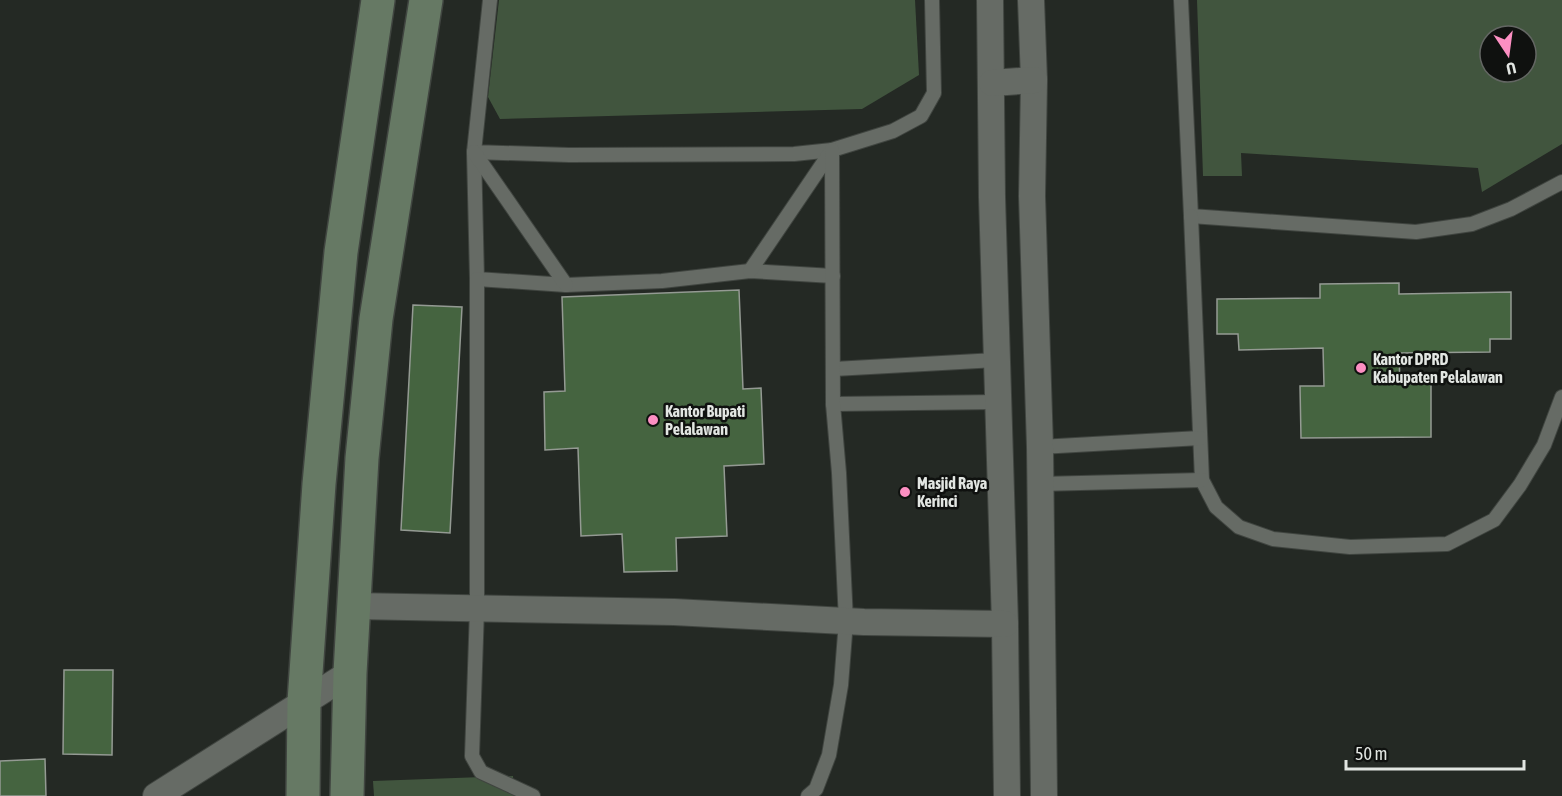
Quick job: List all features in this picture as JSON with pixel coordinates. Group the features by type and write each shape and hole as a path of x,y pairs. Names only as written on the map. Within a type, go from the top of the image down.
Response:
{"street":[{"path":"303,796 304,702 319,484 341,252 378,0"},
{"path":"347,796 350,673 362,458 376,319 426,0"},
{"path":"990,0 1007,796"},
{"path":"1031,0 1034,80 1032,196 1040,447 1044,796"},
{"path":"992,83 1034,80"},
{"path":"355,606 674,612 846,621 1005,624"},
{"path":"156,796 350,673"}],"lane":[{"path":"490,0 474,152 477,279 477,609 472,756 481,772 533,796"},
{"path":"474,152 569,156 794,154 832,150 892,131 921,116 934,93 932,0"},
{"path":"1181,0 1202,480 1216,507 1239,527 1273,539 1350,547 1447,544 1494,520 1520,485 1544,445 1562,397"},
{"path":"750,271 832,150"},
{"path":"808,796 816,789 829,756 841,685 846,621 839,473 833,404 832,150"},
{"path":"474,152 566,285"},
{"path":"1191,216 1416,232 1472,224 1511,209 1562,182"},
{"path":"477,279 566,285 662,281 750,271 834,276"},
{"path":"834,369 996,360"},
{"path":"833,404 998,402"},
{"path":"1040,447 1200,438"},
{"path":"1040,484 1202,480"}],"green space":[{"path":"499,0 915,0 919,75 862,109 500,119 488,97"},
{"path":"1197,0 1562,0 1562,144 1482,192 1478,168 1241,153 1242,176 1203,176"},
{"path":"513,776 514,796 374,796 373,781"}],"building":[{"name":"Kantor DPRD Kabupaten Pelalawan","path":"1399,283 1399,294 1511,292 1511,339 1490,339 1490,352 1399,353 1400,384 1431,384 1431,437 1301,438 1300,386 1324,386 1323,348 1239,350 1238,334 1217,334 1217,299 1320,298 1320,284"},
{"name":"Kantor Bupati Pelalawan","path":"739,290 743,389 761,388 764,464 724,466 727,536 676,538 677,571 624,572 622,534 581,536 578,448 545,450 544,392 565,391 562,297"},
{"path":"413,305 462,307 450,533 401,530"},
{"path":"64,670 113,670 112,755 63,754"},
{"path":"45,759 46,796 0,796 0,761"}],"place":[{"name":"Kantor DPRD Kabupaten Pelalawan","path":"1361,368"},
{"name":"Kantor Bupati Pelalawan","path":"653,420"},
{"name":"Masjid Raya Kerinci","path":"905,492"}]}
